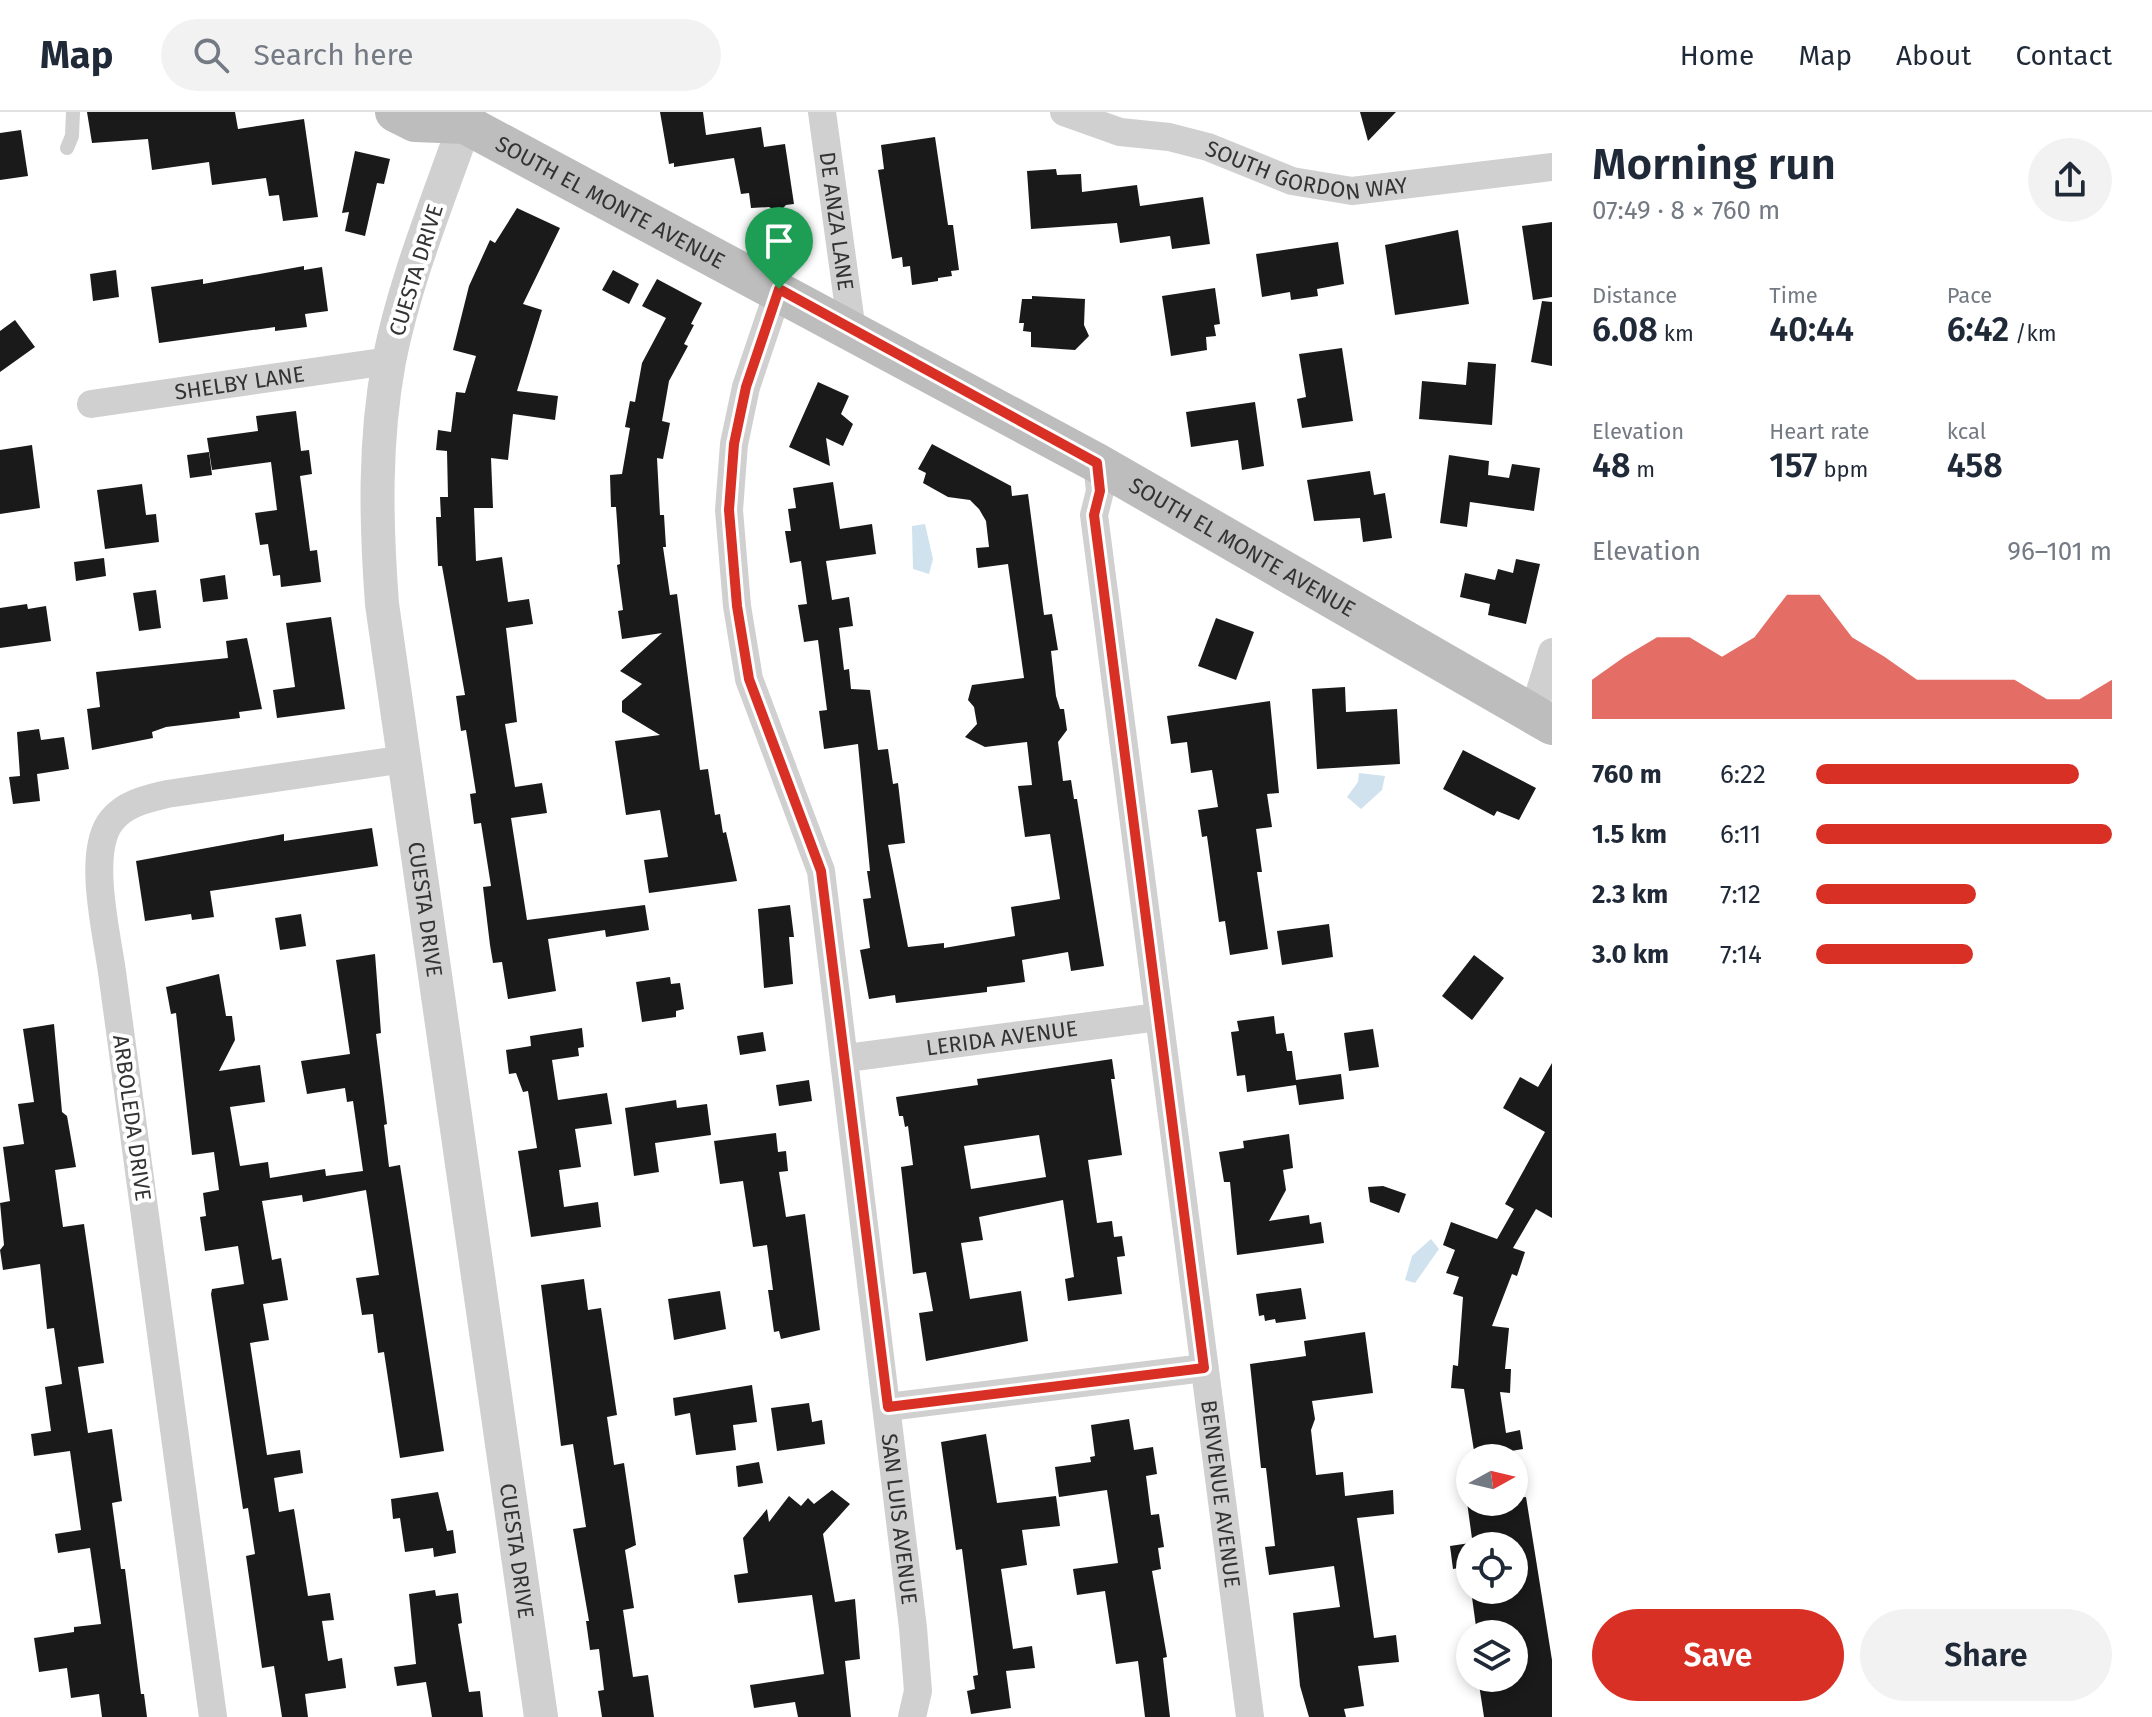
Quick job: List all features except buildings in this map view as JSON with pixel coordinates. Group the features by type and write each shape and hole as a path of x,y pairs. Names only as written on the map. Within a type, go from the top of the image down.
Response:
{"main road":[{"name":"SOUTH EL MONTE AVENUE","path":"395,112 415,122 463,116 1097,463 1543,719"}],"street":[{"name":"DE ANZA LANE","path":"822,112 852,331"},
{"name":"SOUTH GORDON WAY","path":"1064,112 1120,132 1169,137 1208,147 1292,181 1352,191 1552,167"},
{"name":"CUESTA DRIVE","path":"463,116 422,243 389,361 377,465 377,534 382,604 541,1717"},
{"name":"SAN LUIS AVENUE","path":"779,289 746,387 734,444 729,510 737,606 749,679 821,871 847,1058 913,1628 918,1691 912,1717"},
{"name":"SHELBY LANE","path":"91,404 389,361"},
{"name":"BENVENUE AVENUE","path":"1097,463 1100,491 1094,515 1250,1717"},
{"path":"1543,719 1552,652"},
{"name":"ARBOLEDA DRIVE","path":"213,1717 112,972 99,863 101,841 112,820 134,803 167,794 405,759"},
{"name":"LERIDA AVENUE","path":"847,1058 1158,1017"},
{"path":"888,1407 1204,1368"}],"lane":[{"path":"67,148 72,136 73,112"}],"water":[{"path":"925,524 933,559 929,574 913,569 912,526"},
{"path":"1359,773 1385,776 1382,790 1361,809 1347,797 1358,782"},
{"path":"1431,1239 1439,1249 1415,1283 1405,1280 1412,1256"}],"route":[{"path":"779,289 1097,463 1100,491 1094,515 1204,1368 888,1407 847,1058 821,871 749,679 737,606 729,510 734,444 746,387 779,289"}]}
